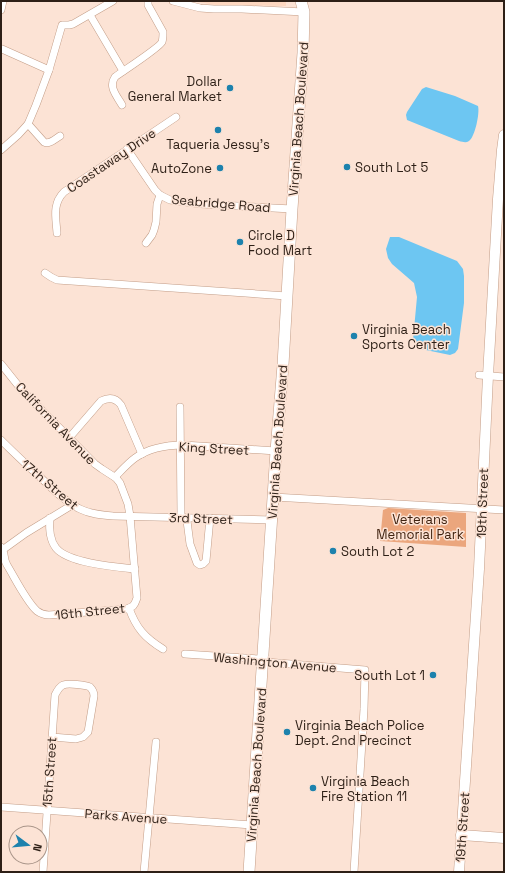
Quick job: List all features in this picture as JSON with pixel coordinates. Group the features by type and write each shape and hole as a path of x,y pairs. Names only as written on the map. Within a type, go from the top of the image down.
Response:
{"main road":[{"name":"Virginia Beach Boulevard","path":"249,872 271,520 284,364 292,209 303,53 304,12 301,1"},
{"name":"Virginia Beach Boulevard","path":"304,12 309,1"}],"street":[{"path":"1,10 3,1"},
{"path":"1,150 28,124 49,70 62,25 73,24 113,1"},
{"path":"122,105 114,92 112,80 122,71 156,48 162,41 163,37 162,32 148,5 148,1"},
{"path":"174,1 200,8 304,12"},
{"path":"90,15 122,71"},
{"path":"2,49 49,70"},
{"name":"Coastaway Drive","path":"57,233 55,211 60,195 176,117"},
{"path":"28,124 46,143 49,143 60,136"},
{"name":"19th Street","path":"459,872 482,508 483,376 501,200 502,150 504,135"},
{"name":"Seabridge Road","path":"127,149 155,190 160,195 170,200 201,204 292,209"},
{"path":"146,243 154,230 157,204 160,195"},
{"path":"45,273 57,280 287,296"},
{"name":"California Avenue","path":"1,364 21,389 69,438 95,464 114,477"},
{"path":"483,376 504,377"},
{"path":"69,438 102,401 111,398 122,405 142,454"},
{"path":"180,407 181,514 186,521 190,544 197,563 200,565 206,561 210,518"},
{"name":"17th Street","path":"1,440 50,487 72,505 88,513 130,516"},
{"name":"King Street","path":"114,477 135,458 159,448 180,445 276,452"},
{"path":"114,477 120,483 128,504 135,569"},
{"path":"273,497 504,510"},
{"path":"2,549 72,505"},
{"name":"3rd Street","path":"130,516 271,520"},
{"name":"17th Street","path":"50,518 51,539 56,549 62,553 98,564 135,569"},
{"name":"16th Street","path":"2,549 5,554 5,562 26,597 42,614 49,615 129,608 133,606 137,598 135,569"},
{"path":"129,608 132,618 141,631 147,638 163,649"},
{"name":"Washington Avenue","path":"185,654 259,659 266,662 365,670 354,872"},
{"name":"15th Street","path":"43,872 46,811 55,695 60,687 66,684 90,687 93,690 94,696 88,732 83,737 76,739 52,738"},
{"path":"144,872 156,742"},
{"name":"Parks Avenue","path":"1,807 252,825"},
{"path":"461,835 504,838"}],"shaded area":[{"path":"192,1 286,1 286,6 216,5"}],"green space":[{"name":"Veterans Memorial Park","path":"388,508 466,513 466,547 380,541 383,510"}],"water":[{"path":"426,87 455,96 478,106 476,125 473,135 469,141 459,141 407,120 407,112 422,89"},
{"path":"390,237 399,237 457,261 463,269 464,303 458,349 455,353 450,355 421,349 416,346 413,340 417,297 414,283 392,264 388,258 386,249"}],"place":[{"name":"Dollar General Market","path":"230,88"},
{"name":"Taqueria Jessy's","path":"218,130"},
{"name":"South Lot 5","path":"347,167"},
{"name":"AutoZone","path":"220,168"},
{"name":"Circle D Food Mart","path":"240,242"},
{"name":"Virginia Beach Sports Center","path":"354,336"},
{"name":"South Lot 2","path":"333,551"},
{"name":"South Lot 1","path":"433,675"},
{"name":"Virginia Beach Police Dept. 2nd Precinct","path":"287,732"},
{"name":"Virginia Beach Fire Station 11","path":"313,788"}]}
